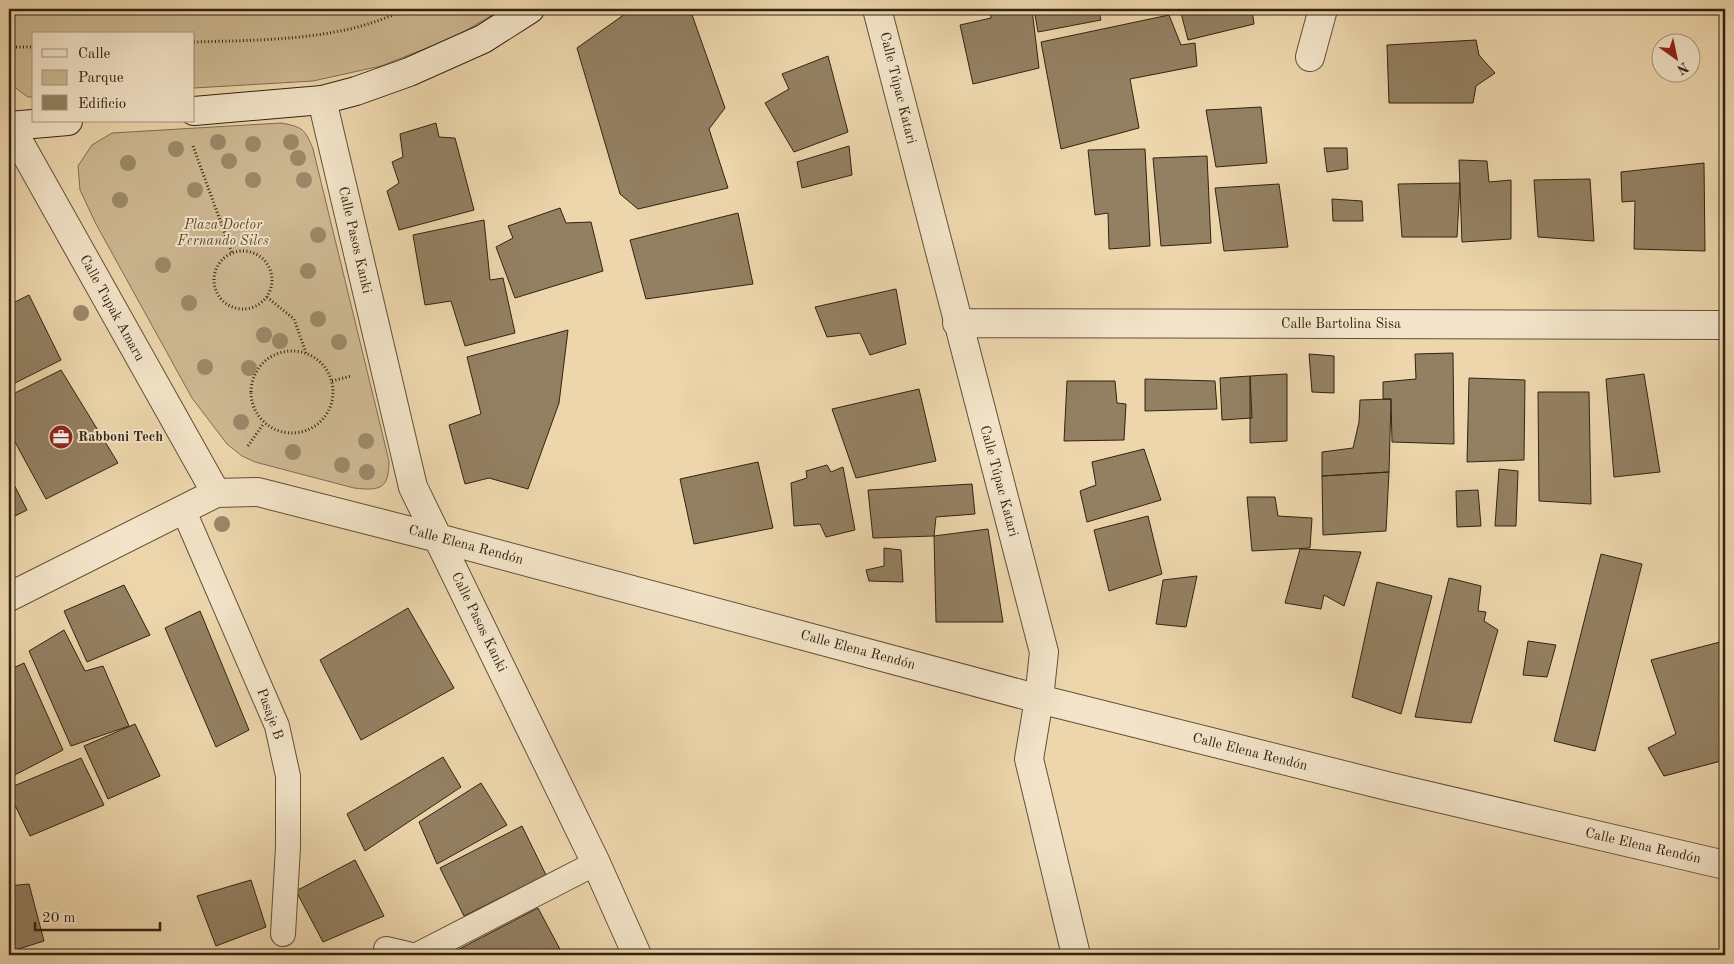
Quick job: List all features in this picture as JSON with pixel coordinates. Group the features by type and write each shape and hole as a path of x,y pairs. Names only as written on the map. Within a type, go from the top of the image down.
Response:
{"street":[{"path":"195,111 322,100 409,72 483,39 530,9"},
{"name":"Calle Túpac Katari","path":"877,9 957,323 1044,652 1039,699 1029,759 1076,955"},
{"path":"1310,57 1323,9"},
{"name":"Calle Pasos Kanki","path":"322,100 413,487 596,864 637,955"},
{"path":"9,125 53,122"},
{"name":"Calle Tupak Amaru","path":"9,125 216,493"},
{"name":"Calle Bartolina Sisa","path":"957,323 1725,325"},
{"name":"Calle Elena Rendón","path":"9,597 216,493 258,492 438,538 1039,699 1391,787 1725,865"}],"lane":[{"name":"Pasaje B","path":"183,510 278,726 288,776 288,847 283,934"},
{"path":"417,955 596,864"},
{"path":"386,949 412,955"}],"path":[{"path":"195,42 321,35 387,18 405,9"},
{"path":"9,47 32,46"},
{"path":"192,145 232,253"},
{"path":"242,251 252,253 261,258 267,264 272,280 267,297 261,303 244,309 233,308 224,303 218,296 214,286 217,266 232,253 242,251"},
{"path":"267,297 294,319 306,353"},
{"path":"292,351 306,353 318,360 327,370 332,382 334,395 331,407 325,418 316,427 304,432 290,434 276,431 264,423 255,412 250,399 251,384 256,371 266,360 278,354 292,351"},
{"path":"332,382 351,376"},
{"path":"248,446 264,423"}],"green space":[{"path":"103,9 502,9 455,37 381,66 313,81 195,88 195,32 32,32 32,97 28,97 10,84 9,15"},
{"name":"Plaza Doctor Fernando Siles","path":"281,123 302,130 308,137 313,149 389,461 389,470 385,483 376,488 354,488 255,462 242,456 227,444 192,398 96,224 80,190 78,166 92,145 112,133"}],"building":[{"path":"632,9 690,9 725,108 709,129 728,188 638,209 620,194 577,48"},
{"path":"990,9 1032,9 1039,68 973,84 960,25 991,18"},
{"path":"1034,9 1098,9 1101,20 1038,32"},
{"path":"1180,9 1252,9 1254,24 1188,40"},
{"path":"1169,15 1181,45 1195,43 1197,66 1130,79 1139,128 1061,149 1041,42"},
{"path":"1476,40 1479,55 1495,73 1476,86 1473,103 1389,103 1387,45"},
{"path":"828,56 848,132 794,152 765,103 789,89 782,74"},
{"path":"1261,107 1267,163 1216,167 1206,110"},
{"path":"436,123 439,137 455,138 474,210 399,230 387,191 399,183 392,162 403,157 400,134"},
{"path":"849,146 852,175 802,188 797,162"},
{"path":"1324,148 1347,148 1348,169 1327,172"},
{"path":"1145,149 1150,246 1109,249 1108,213 1095,215 1088,150"},
{"path":"1207,156 1211,243 1161,246 1153,158"},
{"path":"1459,160 1487,161 1489,182 1511,180 1511,239 1462,242"},
{"path":"1704,163 1705,251 1634,249 1635,201 1622,202 1621,172"},
{"path":"1590,179 1594,241 1538,237 1534,180"},
{"path":"1460,183 1457,237 1402,237 1398,184"},
{"path":"1279,184 1288,247 1224,251 1215,188"},
{"path":"1332,199 1362,201 1363,221 1333,221"},
{"path":"560,208 566,223 591,222 603,271 515,298 496,247 513,238 508,226"},
{"path":"738,213 753,284 646,299 630,240"},
{"path":"484,220 490,280 503,278 515,333 465,346 451,301 425,305 413,235"},
{"path":"896,289 906,344 870,355 860,333 827,337 815,307"},
{"path":"29,295 61,360 9,386 9,305"},
{"path":"568,330 559,403 528,489 489,478 465,484 449,425 481,414 467,357"},
{"path":"1453,353 1454,444 1392,442 1391,399 1383,399 1383,382 1416,379 1415,354"},
{"path":"1309,354 1334,356 1334,393 1312,392"},
{"path":"61,370 118,463 46,499 9,431 9,396"},
{"path":"1287,374 1287,441 1250,443 1250,376"},
{"path":"1644,374 1660,472 1614,477 1606,379"},
{"path":"1250,376 1252,418 1222,420 1220,378"},
{"path":"1469,378 1525,380 1524,460 1467,462"},
{"path":"1145,379 1215,381 1217,409 1145,411"},
{"path":"1067,381 1115,381 1117,403 1126,404 1124,440 1064,441"},
{"path":"919,389 936,461 856,478 832,409"},
{"path":"1538,392 1589,392 1591,504 1539,501"},
{"path":"1391,399 1389,472 1322,476 1322,452 1353,448 1359,422 1360,400"},
{"path":"1144,449 1161,500 1087,522 1080,491 1096,485 1092,462"},
{"path":"758,462 773,528 694,544 680,479"},
{"path":"827,465 831,472 843,467 855,530 826,537 820,524 794,526 791,483 807,478 806,471"},
{"path":"1499,469 1518,471 1516,526 1495,526"},
{"path":"1389,472 1386,531 1323,535 1322,476"},
{"path":"9,475 27,510 9,519"},
{"path":"972,484 975,514 936,517 934,536 873,538 868,490"},
{"path":"1478,490 1481,526 1457,527 1456,491"},
{"path":"1247,497 1275,497 1278,516 1312,518 1310,548 1252,551"},
{"path":"1148,516 1162,574 1109,591 1094,530"},
{"path":"988,529 1003,622 936,622 934,536"},
{"path":"884,548 901,550 903,582 869,581 866,570 884,566"},
{"path":"1300,549 1361,552 1344,606 1324,595 1321,609 1285,603"},
{"path":"1601,554 1642,564 1595,751 1554,741"},
{"path":"1197,576 1186,627 1156,624 1163,580"},
{"path":"1449,578 1481,586 1478,611 1486,612 1484,621 1498,630 1471,723 1415,717"},
{"path":"1377,582 1432,596 1401,714 1352,697"},
{"path":"124,585 150,635 87,662 64,611"},
{"path":"408,608 454,688 361,740 320,660"},
{"path":"200,611 249,730 216,747 165,628"},
{"path":"64,630 85,671 103,666 129,726 71,746 29,651"},
{"path":"1528,641 1556,645 1547,677 1523,675"},
{"path":"1720,642 1725,663 1725,760 1664,776 1648,748 1676,734 1651,660"},
{"path":"24,663 63,750 9,778 9,670"},
{"path":"135,724 160,776 108,799 84,746"},
{"path":"443,757 461,787 365,851 347,814"},
{"path":"81,758 104,805 30,836 9,793 9,788"},
{"path":"481,783 507,825 437,864 419,822"},
{"path":"522,826 546,875 464,916 440,868"},
{"path":"355,860 384,916 323,942 296,891"},
{"path":"251,880 266,927 216,946 197,896"},
{"path":"29,884 44,941 9,952 9,886"},
{"path":"538,908 563,955 448,955"}],"place":[{"name":"Rabboni Tech","path":"61,437"}]}
